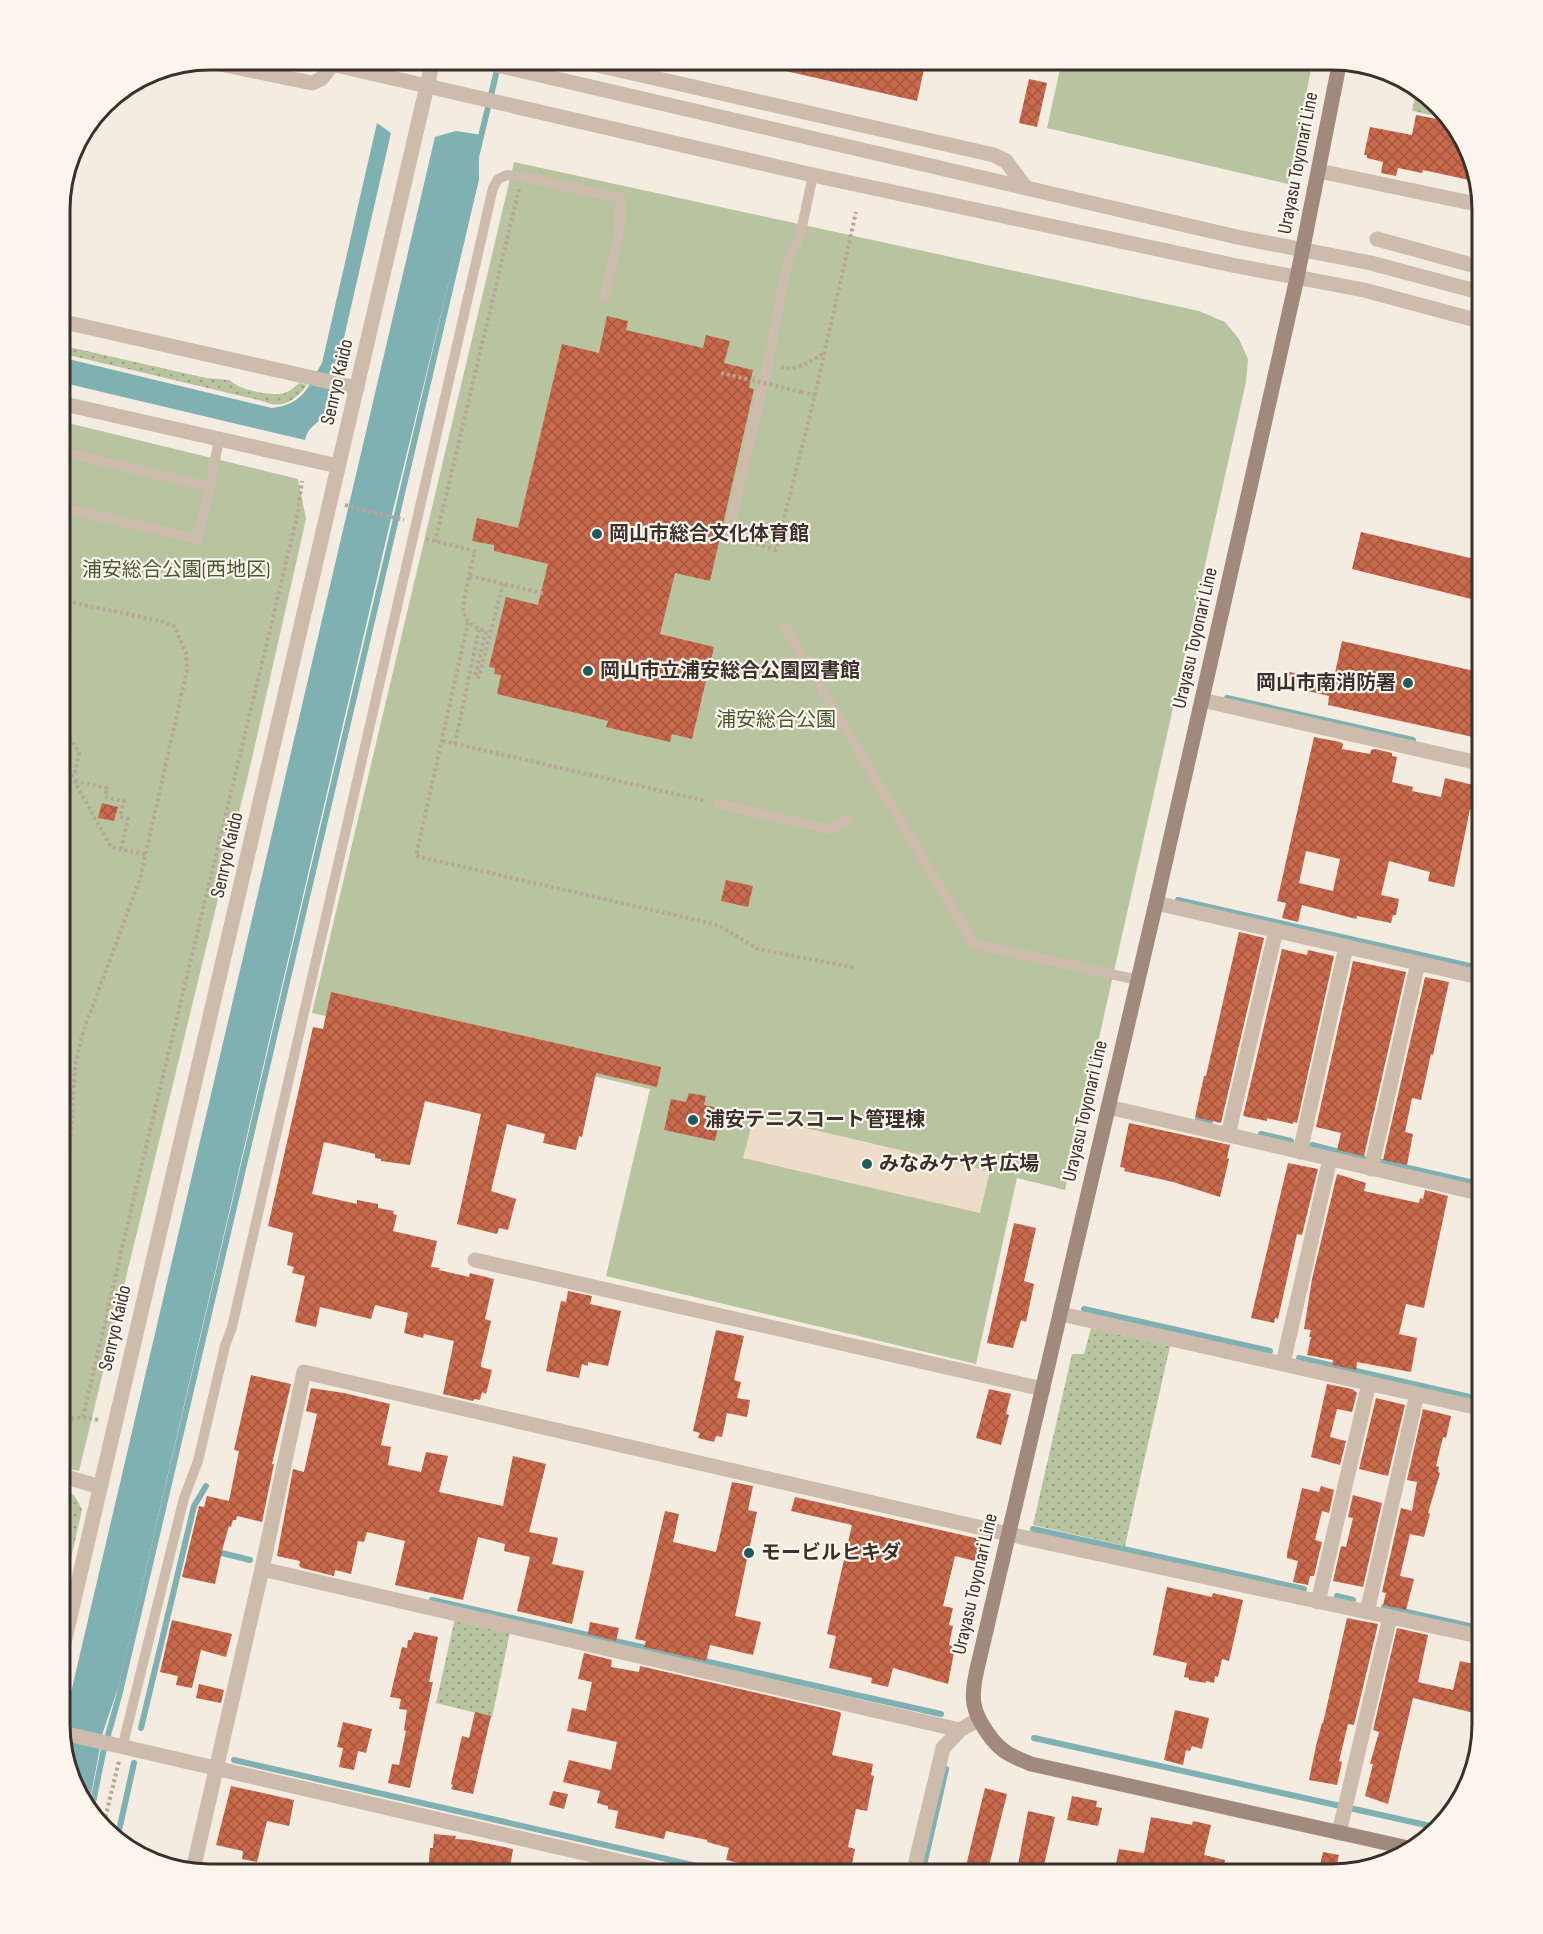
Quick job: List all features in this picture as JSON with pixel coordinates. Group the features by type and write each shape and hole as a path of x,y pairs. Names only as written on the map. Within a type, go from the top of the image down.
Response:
{"main road":[{"name":"Urayasu Toyonari Line","path":"1338,71 1297,278 1156,903 974,1684 974,1704 979,1719 993,1740 1007,1754 1031,1764 1399,1846"}],"street":[{"path":"254,71 312,83 321,79 327,71"},
{"path":"363,71 813,175 1232,266 1364,290 1472,318"},
{"name":"Senryo Kaido","path":"71,1612 338,466 435,88 434,71"},
{"path":"524,71 1237,237 1371,263 1472,290"},
{"path":"623,71 994,155 1006,161 1026,188"},
{"path":"1319,171 1472,203"},
{"path":"1377,239 1472,265"},
{"path":"1443,282 1449,259"},
{"path":"71,324 357,388"},
{"path":"71,405 338,466"},
{"path":"1202,700 1472,761"},
{"path":"1156,903 1472,975"},
{"path":"1228,1135 1276,930"},
{"path":"1300,1152 1346,947"},
{"path":"1371,1169 1418,963"},
{"path":"1108,1107 1472,1192"},
{"path":"1283,1364 1330,1159"},
{"path":"475,1260 1043,1389"},
{"path":"1061,1314 1472,1406"},
{"path":"195,1862 262,1569 304,1372 1008,1534 1472,1635"},
{"path":"1318,1602 1369,1383"},
{"path":"1367,1612 1417,1394"},
{"path":"71,1478 100,1487"},
{"path":"262,1569 960,1730"},
{"path":"1339,1833 1390,1617"},
{"path":"915,1864 943,1748 960,1730 979,1719"},
{"path":"71,1735 632,1864"}],"lane":[{"path":"727,539 768,364 787,264 800,236 813,175"},
{"path":"117,1747 184,1498 198,1461 232,1326 495,183 502,177 522,177 620,198 620,227 605,298"},
{"path":"71,510 197,539 219,439"},
{"path":"71,454 210,487"},
{"path":"785,627 974,944 1138,980"},
{"path":"719,804 832,830 848,820"}],"path":[{"path":"435,542 522,177"},
{"path":"742,540 776,549 815,395 856,212"},
{"path":"768,364 789,370 824,353"},
{"path":"721,373 815,395"},
{"path":"83,1417 297,517 302,481"},
{"path":"345,505 398,518"},
{"path":"425,539 475,551 463,612 468,622 486,631 475,676 479,677 502,584"},
{"path":"470,576 546,594"},
{"path":"71,602 160,621 175,627 186,653 187,670 147,855 78,1050 71,1128"},
{"path":"468,622 416,856 718,925 758,949 856,968"},
{"path":"455,744 479,629"},
{"path":"71,739 79,753 75,773 71,776 111,847 147,855"},
{"path":"442,741 719,804"},
{"path":"75,781 107,788 105,797 124,801 120,817 128,819 121,849"},
{"path":"71,1418 83,1417 98,1420"},
{"path":"105,1816 117,1747"}],"green space":[{"path":"1060,71 1311,71 1288,184 1047,128"},
{"path":"1415,97 1435,116 1412,111"},
{"name":"浦安総合公園","path":"514,162 1199,311 1225,322 1239,339 1248,359 1246,382 1065,1190 1017,1178 976,1364 606,1276 650,1089 312,1013"},
{"path":"71,347 206,378 230,380 248,390 266,393 281,394 299,383 307,385 298,396 288,402 276,405 71,356"},
{"name":"浦安総合公園(西地区)","path":"71,424 298,479 306,519 250,767 79,1471 71,1469"},
{"path":"1091,1328 1170,1346 1125,1546 1033,1525 1072,1354 1084,1354"},
{"path":"71,1494 82,1510 71,1558"},
{"path":"455,1618 510,1632 492,1717 436,1703"}],"shaded area":[{"name":"みなみケヤキ広場","path":"754,1116 990,1171 980,1213 743,1158"}],"water":[{"path":"450,71 495,71 473,158 474,179 393,510 118,1688 103,1732 91,1795 73,1751 71,1693"},
{"path":"377,123 391,133 328,403 322,418 309,431 305,440 71,385 71,360 272,408 298,399 322,363"}],"pier":[{"path":"447,71 498,71 482,135 456,131 431,138"}],"building":[{"path":"786,71 924,71 917,101"},
{"path":"1029,79 1047,83 1037,127 1019,123"},
{"path":"1416,115 1438,119 1458,149 1469,180 1423,170 1422,173 1398,168 1396,176 1381,173 1383,162 1364,155 1370,127 1412,135"},
{"name":"岡山市総合文化体育館","path":"607,316 628,321 626,330 703,348 706,335 730,341 724,363 753,370 749,388 754,389 710,581 675,573 660,634 714,647 692,739 672,734 670,742 606,727 608,721 497,694 501,675 494,674 495,668 489,667 506,597 538,605 548,564 494,551 494,545 472,541 477,518 518,528 562,344 599,353"},
{"path":"1361,532 1472,558 1472,599 1352,569"},
{"name":"岡山市南消防署","path":"1342,641 1472,671 1472,737 1328,705 1329,696 1282,685 1286,671 1333,682"},
{"path":"1314,737 1340,742 1343,744 1342,749 1370,754 1371,750 1375,749 1392,753 1392,756 1397,757 1392,782 1413,787 1412,791 1441,797 1445,778 1472,785 1472,809 1470,809 1454,887 1428,881 1430,872 1389,861 1381,895 1399,899 1396,915 1393,915 1391,923 1357,916 1356,919 1302,905 1298,922 1282,918 1286,903 1277,901","holes":["1306,851 1340,859 1333,891 1299,883"]},
{"path":"102,803 118,807 114,821 98,818"},
{"path":"726,880 753,886 748,907 721,901"},
{"path":"1239,932 1264,938 1221,1123 1195,1117"},
{"path":"1282,949 1307,955 1308,950 1334,956 1297,1123 1293,1122 1293,1124 1267,1118 1267,1121 1243,1116"},
{"path":"1353,961 1406,972 1364,1156 1337,1150 1341,1133 1316,1127"},
{"path":"1425,977 1449,982 1421,1100 1412,1098 1405,1132 1413,1134 1407,1165 1383,1160"},
{"path":"331,992 661,1067 657,1087 596,1073 582,1137 579,1136 576,1150 543,1143 545,1134 507,1124 491,1191 516,1199 508,1230 499,1228 497,1234 457,1224 481,1114 425,1101 410,1165 381,1161 375,1158 375,1154 324,1142 312,1194 357,1204 357,1200 378,1204 378,1208 394,1211 393,1214 397,1215 393,1231 437,1241 431,1267 469,1277 470,1273 494,1279 485,1319 491,1321 481,1364 481,1367 492,1370 486,1394 482,1392 480,1400 474,1399 473,1401 443,1394 454,1341 424,1334 423,1338 404,1333 408,1313 375,1305 371,1319 320,1307 316,1327 295,1322 305,1276 292,1273 294,1267 287,1265 293,1233 268,1226 313,1027 323,1029"},
{"name":"浦安テニスコート管理棟","path":"689,1093 706,1096 704,1105 722,1109 715,1141 664,1130 671,1099 686,1102"},
{"path":"1129,1123 1230,1145 1220,1197 1173,1182 1124,1171 1125,1168 1120,1167"},
{"path":"1288,1163 1318,1169 1302,1235 1297,1234 1278,1319 1275,1318 1274,1323 1251,1318"},
{"path":"1337,1174 1366,1183 1364,1191 1419,1203 1420,1198 1423,1199 1425,1190 1448,1196 1424,1308 1406,1304 1399,1334 1417,1338 1411,1372 1357,1362 1356,1370 1332,1365 1333,1360 1307,1355 1311,1330 1304,1329 1312,1279"},
{"path":"1014,1223 1036,1228 1024,1281 1034,1284 1026,1322 1021,1320 1013,1348 987,1343"},
{"path":"568,1291 592,1296 590,1304 621,1311 608,1366 588,1362 588,1366 582,1364 579,1378 546,1371 561,1301 566,1302"},
{"path":"716,1330 744,1336 734,1380 741,1382 737,1398 750,1400 747,1417 727,1413 722,1437 716,1436 714,1442 698,1438 700,1433 693,1431"},
{"path":"251,1375 291,1384 272,1464 274,1464 262,1522 237,1516 236,1520 233,1520 223,1547 215,1584 182,1577 199,1506 204,1507 207,1496 229,1501 239,1451 234,1450"},
{"path":"1327,1384 1352,1389 1357,1393 1352,1412 1337,1409 1330,1437 1346,1441 1340,1465 1311,1457"},
{"path":"311,1388 390,1404 381,1445 391,1447 388,1465 421,1472 426,1452 448,1456 439,1492 503,1506 513,1456 546,1464 529,1532 558,1538 552,1564 584,1571 572,1624 517,1611 530,1557 504,1551 505,1544 478,1537 463,1600 395,1585 405,1541 367,1532 364,1542 358,1541 351,1574 335,1570 334,1576 302,1568 299,1566 300,1561 277,1556 293,1469 304,1472 317,1414 306,1411"},
{"path":"989,1389 1011,1394 1006,1414 1009,1415 1001,1445 976,1438"},
{"path":"1376,1398 1405,1405 1388,1476 1359,1469"},
{"path":"1423,1409 1451,1416 1436,1466 1439,1467 1438,1472 1440,1473 1428,1513 1430,1514 1424,1537 1410,1534 1400,1576 1414,1579 1406,1610 1383,1605 1386,1593 1382,1592 1401,1508 1412,1511 1417,1482 1407,1480"},
{"path":"732,1482 753,1486 748,1510 757,1512 735,1616 761,1622 753,1655 710,1645 706,1661 644,1647 646,1641 635,1639 665,1511 679,1514 673,1542 716,1552"},
{"path":"1321,1486 1334,1490 1329,1513 1322,1511 1315,1540 1322,1542 1314,1576 1310,1576 1308,1585 1293,1582 1298,1561 1287,1558 1287,1554 1302,1488 1319,1492"},
{"path":"1353,1495 1382,1503 1363,1587 1333,1581 1341,1546 1346,1547 1353,1518 1348,1517"},
{"path":"795,1497 980,1539 975,1561 955,1556 943,1606 953,1608 949,1625 953,1626 949,1645 955,1647 948,1684 893,1668 888,1687 871,1683 872,1678 829,1668 836,1636 827,1634 852,1525 791,1511"},
{"path":"1167,1587 1212,1597 1213,1593 1243,1600 1229,1661 1222,1659 1218,1677 1215,1676 1214,1683 1189,1680 1184,1677 1187,1663 1153,1655"},
{"path":"1347,1618 1378,1624 1354,1725 1348,1724 1339,1761 1342,1762 1337,1785 1309,1780"},
{"path":"172,1620 232,1634 226,1657 201,1650 192,1688 176,1685 178,1676 160,1672"},
{"path":"590,1622 619,1628 616,1641 588,1634"},
{"path":"1397,1628 1428,1635 1418,1682 1453,1690 1460,1661 1472,1664 1472,1713 1413,1698 1388,1804 1365,1796 1373,1764 1370,1764 1379,1732 1373,1730"},
{"path":"414,1632 438,1637 429,1682 433,1682 410,1788 388,1783 392,1764 399,1765 406,1731 404,1730 407,1710 399,1709 401,1699 390,1697 402,1647 407,1648 408,1640 411,1640"},
{"path":"584,1653 612,1660 611,1667 639,1672 640,1666 840,1712 832,1755 873,1764 871,1775 874,1776 867,1811 856,1809 848,1847 855,1849 852,1864 743,1864 726,1860 729,1848 707,1842 707,1840 666,1831 664,1839 615,1828 618,1811 597,1803 600,1791 563,1782 569,1760 611,1770 617,1742 567,1731 572,1708 586,1711 592,1682 578,1679"},
{"path":"199,1684 224,1690 221,1703 196,1698"},
{"path":"1175,1710 1209,1718 1202,1749 1192,1746 1190,1751 1186,1750 1183,1765 1164,1760"},
{"path":"475,1712 491,1716 473,1794 451,1789 453,1785 451,1784 462,1736 469,1738"},
{"path":"343,1722 372,1729 366,1753 358,1751 354,1770 339,1767 343,1748 337,1747"},
{"path":"231,1786 294,1800 289,1826 267,1821 257,1862 242,1859 243,1851 216,1845"},
{"path":"985,1788 1007,1794 990,1864 966,1864"},
{"path":"553,1791 568,1794 564,1809 549,1805"},
{"path":"1072,1796 1097,1801 1096,1807 1102,1808 1098,1826 1067,1820"},
{"path":"1028,1811 1055,1817 1044,1864 1018,1864"},
{"path":"1151,1817 1192,1825 1193,1821 1211,1825 1204,1855 1225,1860 1224,1864 1116,1864 1119,1849 1144,1853"},
{"path":"434,1834 456,1836 455,1839 513,1849 511,1864 429,1864 430,1848 433,1848"},
{"path":"1323,1852 1339,1855 1337,1863 1320,1864"}],"waterway":[{"path":"93,1800 476,179 476,157 497,71"},
{"path":"1227,698 1413,740"},
{"path":"1178,900 1472,967"},
{"path":"1198,1119 1210,1122"},
{"path":"1261,1134 1291,1141"},
{"path":"1312,1145 1363,1158"},
{"path":"1382,1162 1472,1182"},
{"path":"1084,1309 1270,1351"},
{"path":"1299,1358 1472,1397"},
{"path":"141,1728 194,1506 206,1486"},
{"path":"1033,1529 1304,1589"},
{"path":"214,1551 250,1560"},
{"path":"1337,1596 1353,1600"},
{"path":"432,1600 941,1714"},
{"path":"1384,1607 1472,1627"},
{"path":"1034,1738 1428,1826"},
{"path":"234,1760 688,1864"},
{"path":"119,1830 134,1763"},
{"path":"924,1864 946,1769"}],"place":[{"name":"岡山市総合文化体育館","path":"597,534"},
{"name":"岡山市立浦安総合公園図書館","path":"588,671"},
{"name":"岡山市南消防署","path":"1408,683"},
{"name":"浦安テニスコート管理棟","path":"693,1120"},
{"name":"みなみケヤキ広場","path":"867,1164"},
{"name":"モービルヒキダ","path":"749,1553"}]}
